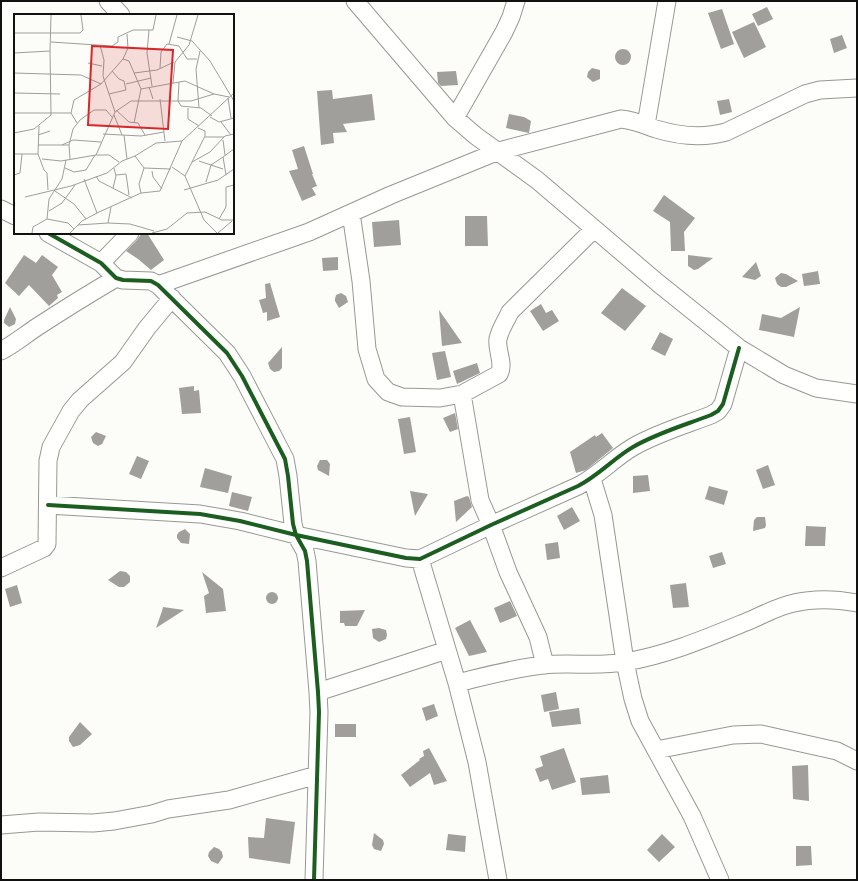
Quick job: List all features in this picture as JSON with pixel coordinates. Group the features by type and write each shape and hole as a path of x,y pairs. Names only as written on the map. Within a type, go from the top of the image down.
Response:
{"street":[{"path":"108,1 120,14"},
{"path":"355,1 455,118 476,136 537,180 658,283 739,348 784,375 816,388 857,394"},
{"path":"455,118 504,32 516,1"},
{"path":"646,125 667,1"},
{"path":"158,285 309,232 391,195 499,152 620,119 631,120 677,135 714,136 737,127 805,94 820,90 857,88"},
{"path":"1,209 14,216"},
{"path":"351,213 361,281 367,349 376,379 388,392 402,397 440,398 462,394 499,374 502,366 498,353 498,339 502,327 510,312 594,229"},
{"path":"50,234 101,263 116,278 124,280 151,281 158,285 172,298 227,353 242,376 285,459 293,524 307,560 318,692 319,712 314,880"},
{"path":"101,263 129,234"},
{"path":"1,351 49,319 116,278"},
{"path":"1,568 44,548 47,544 48,461 51,447 71,411 80,400 123,362 147,328 172,298"},
{"path":"48,505 200,514 240,521 296,535 406,558 420,559 592,479 638,445 649,439 718,411 723,404 739,348"},
{"path":"462,394 480,500 508,572 538,637 545,665"},
{"path":"592,479 603,514 608,539 625,662 633,699 640,721 692,816 720,880"},
{"path":"420,559 457,683 477,762 498,880"},
{"path":"457,683 526,667 545,665 591,665 625,662 661,654 709,638 792,603 810,600 840,600 857,603"},
{"path":"318,692 447,650"},
{"path":"656,750 733,735 761,734 837,751 857,761"},
{"path":"1,825 39,822 93,823 121,820 152,814 168,809 229,800 317,775"}],"building":[{"path":"767,7 773,19 758,26 752,14"},
{"path":"722,9 734,44 721,49 708,13"},
{"path":"754,22 766,47 744,58 732,32"},
{"path":"842,35 847,48 834,53 830,39"},
{"path":"623,49 629,51 631,57 629,63 623,65 617,63 615,57 617,51"},
{"path":"592,68 600,70 600,79 593,82 587,77 588,72"},
{"path":"456,71 458,85 441,86 438,83 437,72"},
{"path":"332,90 333,99 372,94 375,120 343,124 347,132 333,133 334,143 321,145 317,91"},
{"path":"729,99 732,112 720,115 717,101"},
{"path":"509,114 524,117 531,121 529,133 506,128"},
{"path":"304,146 317,186 312,188 316,195 302,201 289,171 298,169 292,150"},
{"path":"664,195 695,218 684,232 685,251 671,251 670,222 653,211"},
{"path":"465,216 487,216 488,246 465,246"},
{"path":"399,220 401,245 374,247 372,222"},
{"path":"141,234 148,234 164,260 151,270 126,251"},
{"path":"24,255 36,263 42,255 58,267 52,275 62,292 57,295 58,298 49,306 29,285 19,296 5,283"},
{"path":"688,255 713,258 698,269 694,270 688,266"},
{"path":"338,257 338,270 323,271 322,258"},
{"path":"756,262 761,276 755,280 742,277"},
{"path":"818,271 820,284 804,286 802,274"},
{"path":"781,273 786,274 798,281 786,287 781,287 777,284 775,278"},
{"path":"270,283 280,317 267,321 267,312 263,313 259,300 266,298 265,284"},
{"path":"622,288 646,306 625,331 601,313"},
{"path":"341,293 346,296 348,302 339,308 335,299 336,295"},
{"path":"541,304 546,313 552,310 559,321 543,331 530,311"},
{"path":"10,307 16,319 15,324 9,327 4,323 4,320"},
{"path":"800,307 794,337 759,330 762,314 781,318"},
{"path":"439,310 462,343 442,346"},
{"path":"660,332 673,339 665,356 651,349"},
{"path":"282,347 282,368 279,371 274,372 270,369 268,363"},
{"path":"445,351 451,377 437,380 432,353"},
{"path":"477,363 480,373 457,384 453,371"},
{"path":"194,386 194,391 199,390 201,413 182,414 179,388"},
{"path":"455,413 458,429 450,432 443,418"},
{"path":"410,417 416,452 404,454 398,419"},
{"path":"96,432 106,436 102,444 98,446 93,443 91,437"},
{"path":"602,433 613,448 586,470 576,473 570,452 595,435 596,437"},
{"path":"137,456 149,461 141,479 129,474"},
{"path":"320,460 327,460 330,464 329,476 318,470 317,466"},
{"path":"768,465 775,485 763,489 756,470"},
{"path":"205,468 232,476 228,493 200,487"},
{"path":"648,475 650,491 633,493 633,476"},
{"path":"709,486 728,491 724,505 705,499"},
{"path":"410,491 428,494 415,516"},
{"path":"232,492 252,497 248,511 229,506"},
{"path":"467,496 469,497 472,507 456,522 454,501"},
{"path":"572,507 580,521 564,530 557,516"},
{"path":"757,517 765,517 766,525 765,528 753,531 754,520"},
{"path":"806,526 826,527 825,546 805,546"},
{"path":"185,529 190,534 189,544 181,543 177,538 179,532"},
{"path":"558,542 560,558 547,560 545,544"},
{"path":"722,552 726,564 713,568 709,556"},
{"path":"120,571 126,572 130,576 130,582 124,587 119,587 108,580"},
{"path":"202,572 223,589 226,611 206,613 204,596 209,593"},
{"path":"686,583 689,607 673,608 670,585"},
{"path":"17,585 22,603 10,607 5,589"},
{"path":"274,592 277,593 277,603 270,604 267,603 266,596 267,593"},
{"path":"510,601 517,616 500,623 494,608"},
{"path":"163,607 184,610 156,628 162,611"},
{"path":"365,610 357,626 345,626 344,623 340,623 340,611"},
{"path":"470,620 487,652 469,656 455,628"},
{"path":"379,628 386,630 387,635 386,639 379,642 373,638 372,629"},
{"path":"556,692 559,709 544,712 541,695"},
{"path":"434,704 438,716 426,721 422,708"},
{"path":"579,708 581,724 552,727 549,712"},
{"path":"80,722 92,734 80,745 73,747 69,741 69,737"},
{"path":"335,724 356,724 356,737 335,737"},
{"path":"429,748 447,781 434,785 430,773 410,787 401,775 420,760 419,759 424,756 423,751"},
{"path":"564,748 576,782 552,790 548,779 540,782 535,769 543,766 540,756"},
{"path":"808,765 809,801 793,799 792,766"},
{"path":"608,775 610,793 582,795 580,778"},
{"path":"266,818 295,822 290,864 249,858 248,837 264,838"},
{"path":"374,833 383,840 384,844 381,851 374,849 372,845"},
{"path":"448,834 466,836 465,852 446,850"},
{"path":"662,834 675,847 659,862 647,850"},
{"path":"796,846 811,846 812,865 796,866"},
{"path":"214,847 222,852 223,857 218,864 211,861 208,856 209,852"}],"cycle path":[{"path":"50,234 101,263 116,278 123,280 151,281 158,285 227,353 242,376 285,459 293,524 296,535 305,551 307,561 318,692 319,712 314,880"},
{"path":"48,505 200,514 240,521 296,535 406,558 420,559 578,486 593,477 626,451 642,442 718,411 723,404 739,348"}]}
